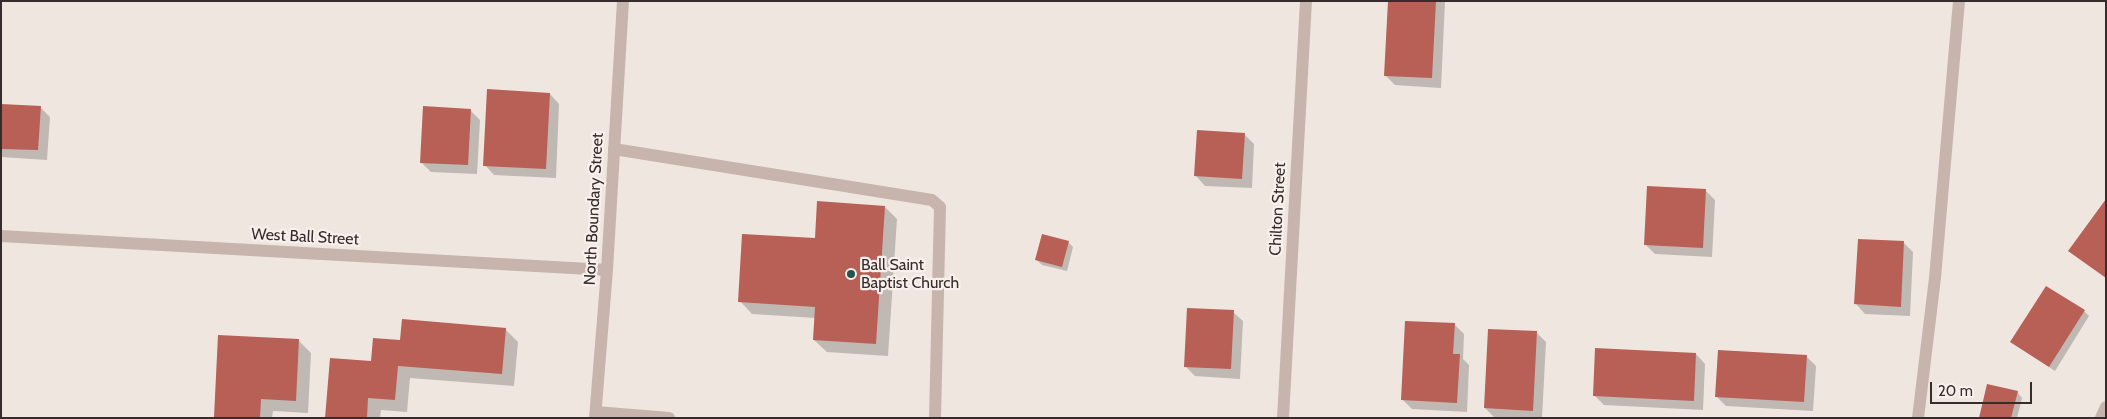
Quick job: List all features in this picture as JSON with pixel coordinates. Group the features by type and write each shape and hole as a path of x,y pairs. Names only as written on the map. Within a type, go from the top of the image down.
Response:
{"street":[{"name":"North Boundary Street","path":"595,415 607,270 623,1"},
{"name":"Chilton Street","path":"1283,418 1306,1"},
{"path":"1918,418 1935,278 1959,1"},
{"path":"614,149 932,200 940,207 935,418"},
{"name":"West Ball Street","path":"1,236 607,270"},
{"path":"2101,418 2106,407"},
{"path":"595,415 669,418"}],"building":[{"path":"1388,1 1436,1 1432,78 1384,76"},
{"path":"487,89 550,93 546,169 483,166"},
{"path":"1,104 41,106 38,150 1,149"},
{"path":"423,106 471,109 468,165 420,163"},
{"path":"1197,130 1245,133 1242,179 1194,176"},
{"path":"1647,186 1706,189 1703,248 1644,245"},
{"path":"2106,199 2106,278 2068,251"},
{"path":"817,201 885,206 876,344 813,340 815,307 738,302 742,234 815,238"},
{"path":"1042,234 1069,241 1062,267 1035,260"},
{"path":"1858,239 1904,241 1901,307 1854,304"},
{"path":"2046,286 2085,310 2049,367 2010,342"},
{"path":"1187,308 1234,310 1231,369 1184,367"},
{"path":"402,319 506,328 502,374 398,366 395,400 368,398 367,418 325,418 330,358 371,361 373,338 400,340"},
{"path":"1405,321 1455,323 1453,354 1460,354 1457,403 1401,400"},
{"path":"1488,329 1537,331 1533,411 1484,408"},
{"path":"218,335 299,339 296,401 261,399 260,418 214,417"},
{"path":"1595,348 1696,353 1694,401 1593,396"},
{"path":"1718,350 1807,355 1804,402 1715,397"},
{"path":"1987,384 2018,391 2011,418 1979,418"}],"place":[{"name":"Ball Saint Baptist Church","path":"851,274"}]}
